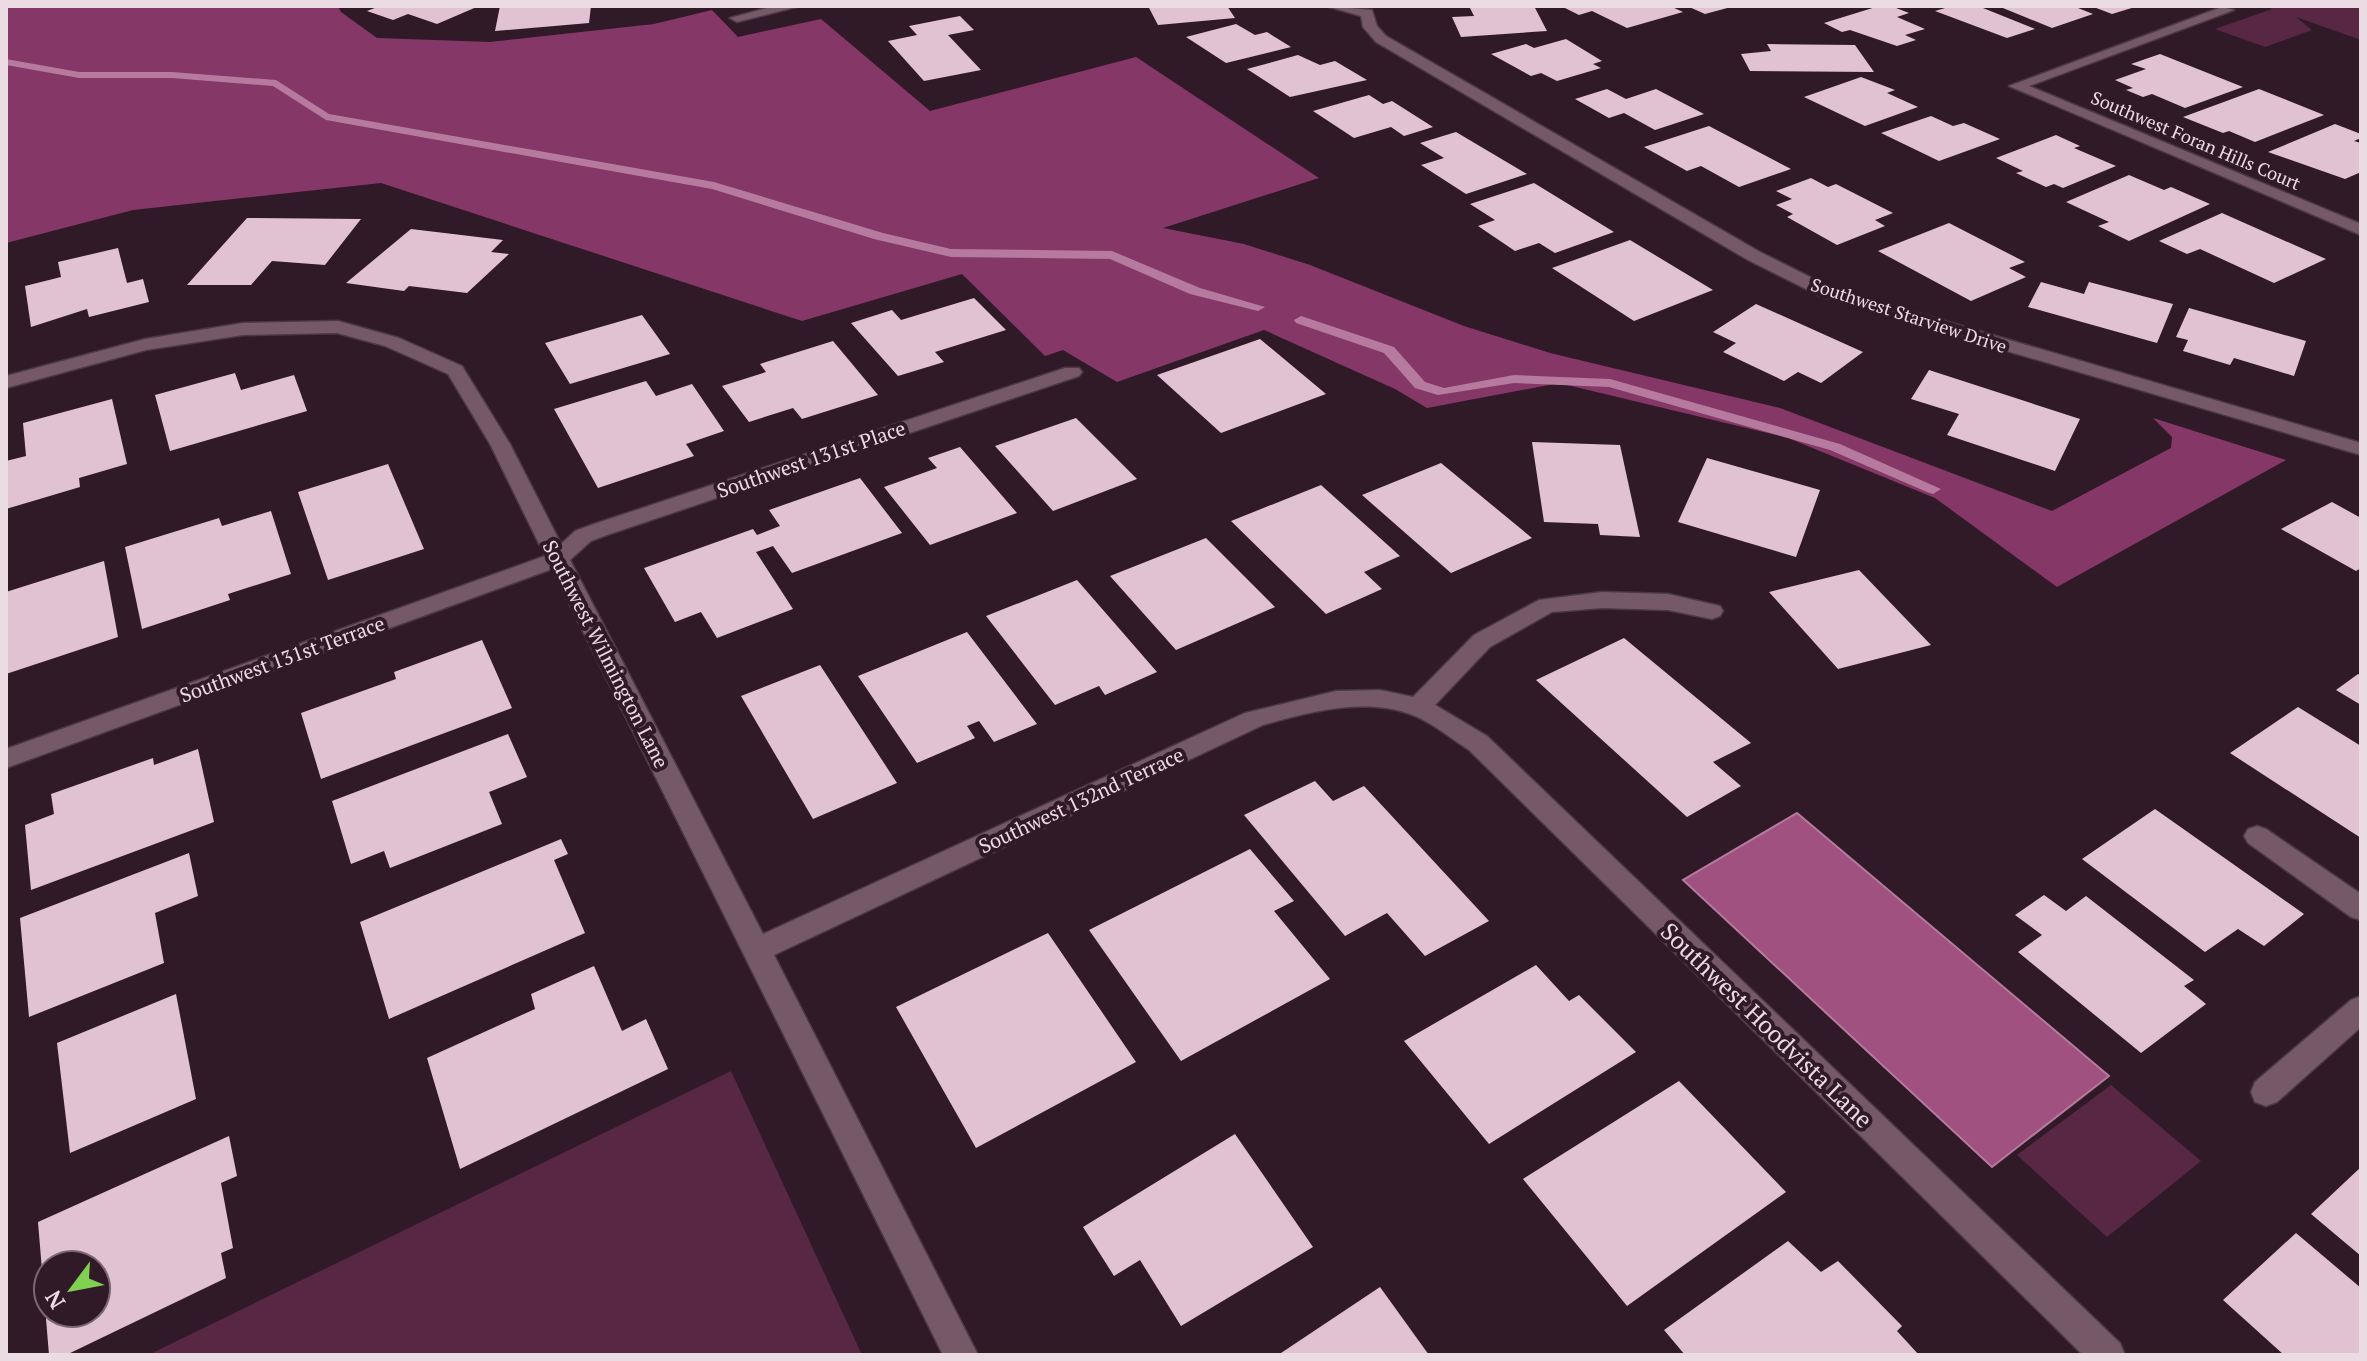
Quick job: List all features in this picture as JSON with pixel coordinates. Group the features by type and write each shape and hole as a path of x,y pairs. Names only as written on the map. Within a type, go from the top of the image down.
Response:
{"street":[{"path":"737,18 793,6"},
{"name":"Southwest Starview Drive","path":"1333,6 1368,10 1370,27 1381,39 1754,256 1826,292 2361,449"},
{"name":"Southwest Foran Hills Court","path":"2227,10 2016,86 2361,230"},
{"name":"Southwest Wilmington Lane","path":"6,382 145,345 243,329 338,327 392,342 455,370 500,444 961,1355"},
{"name":"Southwest 131st Place","path":"558,559 583,536 599,530 1072,372"},
{"name":"Southwest 131st Terrace","path":"6,759 558,559"},
{"path":"1418,707 1482,641 1547,605 1602,600 1668,602 1712,611"},
{"name":"Southwest 132nd Terrace","path":"755,951 1254,719 1297,706 1340,699 1374,700 1418,707"},
{"name":"Southwest Hoodvista Lane","path":"1418,707 1478,743 2108,1355"},
{"path":"2257,836 2361,909"},
{"path":"2266,1092 2361,1009"}],"shaded area":[{"path":"6,6 338,6 341,12 377,38 490,42 654,24 712,10 738,37 821,19 930,111 1136,57 1319,178 1163,228 1244,244 1310,265 1464,326 1550,353 1780,408 2052,511 2171,448 2172,437 2153,418 2286,460 2057,587 1935,498 1788,438 1559,383 1427,408 1395,389 1264,330 1117,382 1063,350 1045,356 962,274 802,321 381,183 133,210 6,243"},
{"path":"2265,6 2361,6 2361,40 2296,17 2312,30 2265,47 2215,29 2272,9"},
{"path":"1797,813 2109,1076 1992,1167 1683,880"},
{"path":"731,1071 862,1355 148,1355"},
{"path":"2111,1085 2201,1161 2107,1237 2017,1155"}],"building":[{"path":"380,6 479,6 437,24 408,14 393,20 367,11"},
{"path":"500,6 591,6 589,23 495,31"},
{"path":"1148,6 1227,6 1235,18 1158,25"},
{"path":"1469,6 1534,6 1547,31 1461,37 1452,17 1474,16"},
{"path":"1561,6 1670,6 1683,12 1627,28 1592,11 1579,15"},
{"path":"1687,6 1731,6 1731,7 1705,14"},
{"path":"1879,6 1891,6 1909,13 1897,17 1925,29 1905,35 1916,40 1897,46 1850,30 1842,32 1824,23"},
{"path":"1952,6 1978,6 2035,29 2007,38 1935,11"},
{"path":"1998,6 2073,6 2093,14 2052,28"},
{"path":"2091,6 2135,6 2135,7 2112,14"},
{"path":"960,16 974,30 948,35 981,70 924,81 888,41 917,35 909,26"},
{"path":"1236,24 1255,35 1267,32 1291,47 1226,63 1186,37"},
{"path":"1566,39 1602,61 1593,64 1601,68 1557,81 1541,73 1531,76 1491,54 1526,44 1534,48"},
{"path":"1767,44 1855,45 1874,72 1750,71 1741,54 1771,51"},
{"path":"2160,54 2243,87 2185,108 2152,94 2143,97 2126,90 2133,88 2115,80 2146,69 2131,64"},
{"path":"1298,55 1320,65 1335,61 1367,80 1290,97 1247,69"},
{"path":"1861,77 1895,90 1887,93 1918,107 1865,126 1804,97"},
{"path":"1607,89 1626,99 1656,89 1704,114 1655,130 1624,113 1609,118 1575,99"},
{"path":"2259,89 2324,115 2255,142 2183,117"},
{"path":"1369,95 1383,104 1392,101 1433,127 1404,136 1391,127 1354,138 1313,111"},
{"path":"1931,116 1953,126 1964,123 2000,139 1939,161 1881,133"},
{"path":"2335,124 2361,134 2361,138 2354,141 2361,143 2361,172 2345,179 2268,152"},
{"path":"1709,126 1791,169 1739,187 1701,166 1687,171 1644,147"},
{"path":"1456,132 1527,174 1466,194 1421,165 1444,158 1420,143"},
{"path":"2056,135 2080,146 2074,148 2116,166 2063,188 2054,184 2046,187 2016,173 2023,171 1996,158"},
{"path":"2129,175 2164,190 2171,187 2210,204 2129,241 2098,226 2109,222 2066,202"},
{"path":"1811,178 1828,187 1836,184 1893,213 1875,220 1885,226 1837,245 1787,217 1793,214 1776,205 1792,199 1776,191"},
{"path":"1534,183 1614,232 1555,253 1539,243 1515,251 1478,226 1495,220 1470,204"},
{"path":"2222,213 2326,259 2274,283 2200,249 2187,254 2159,241"},
{"path":"247,218 361,219 325,265 272,261 251,285 187,285"},
{"path":"1949,223 2025,262 2009,268 2026,277 1971,301 1878,251"},
{"path":"411,229 503,240 491,252 509,254 467,293 409,286 404,291 346,283"},
{"path":"1630,240 1713,290 1634,321 1552,268"},
{"path":"118,248 127,283 143,279 149,302 89,317 87,309 31,327 25,286 61,277 58,262"},
{"path":"2041,282 2084,294 2089,282 2173,304 2157,343 2028,307"},
{"path":"974,298 1006,330 935,352 944,362 898,376 851,323 892,310 901,320"},
{"path":"1756,304 1863,352 1821,383 1798,372 1784,381 1723,352 1736,343 1713,332"},
{"path":"2189,308 2306,341 2294,376 2234,358 2230,365 2183,351 2188,340 2176,337"},
{"path":"642,315 670,354 570,384 545,343"},
{"path":"1260,339 1326,394 1221,433 1157,375"},
{"path":"833,341 878,395 802,419 793,408 749,422 722,386 766,372 760,364"},
{"path":"1929,370 2080,419 2055,471 1947,435 1959,414 1911,399"},
{"path":"235,373 241,390 294,375 307,411 170,451 155,395"},
{"path":"646,381 656,396 692,384 724,431 686,444 694,456 598,488 554,409"},
{"path":"112,399 127,464 79,478 80,487 6,509 6,461 26,456 23,423"},
{"path":"1076,418 1137,479 1053,511 995,446"},
{"path":"1532,442 1620,445 1640,537 1600,535 1598,524 1544,522"},
{"path":"960,447 1017,513 930,545 884,487 937,468 928,458"},
{"path":"1707,458 1820,490 1796,557 1678,522"},
{"path":"1441,463 1532,538 1451,573 1362,495"},
{"path":"388,464 424,549 328,580 298,492"},
{"path":"860,478 902,533 792,573 773,546 756,552 793,609 717,638 701,612 675,622 644,568 753,529 757,535 780,526 769,510"},
{"path":"1321,485 1400,556 1364,572 1382,589 1326,614 1231,521"},
{"path":"2332,502 2361,518 2361,568 2356,571 2281,529"},
{"path":"271,511 291,574 228,594 230,600 142,629 125,547 219,518 222,526"},
{"path":"1206,538 1275,607 1176,650 1110,576"},
{"path":"104,561 118,637 6,674 6,592"},
{"path":"1859,570 1931,645 1838,669 1769,592"},
{"path":"1077,580 1157,672 1105,695 1099,686 1055,705 986,616"},
{"path":"967,632 1037,724 994,742 979,721 967,726 975,738 917,763 858,676"},
{"path":"1624,638 1751,743 1713,762 1741,786 1687,817 1536,680"},
{"path":"482,640 512,708 321,779 301,713 396,679 394,672"},
{"path":"820,665 897,783 813,819 741,696"},
{"path":"2358,674 2361,676 2361,705 2336,690"},
{"path":"2298,707 2361,746 2361,838 2230,753"},
{"path":"508,734 527,777 489,792 502,824 390,868 384,851 351,864 332,801"},
{"path":"198,749 214,822 31,890 25,825 54,814 51,794 153,758 154,765"},
{"path":"1315,781 1333,801 1364,786 1489,921 1425,956 1387,913 1345,936 1244,815"},
{"path":"2155,809 2304,914 2264,946 2238,929 2205,952 2082,859"},
{"path":"561,839 568,854 554,860 585,933 389,1019 360,922"},
{"path":"1250,849 1294,901 1274,911 1330,979 1181,1061 1089,930"},
{"path":"189,853 198,896 155,913 164,963 29,1017 20,918"},
{"path":"2044,895 2066,911 2086,896 2194,980 2184,986 2206,1004 2141,1053 2018,952 2042,935 2015,915"},
{"path":"1048,933 1136,1062 976,1148 896,1007"},
{"path":"1536,965 1569,1001 1579,995 1636,1052 1489,1144 1404,1041"},
{"path":"594,966 622,1031 646,1019 668,1069 460,1169 427,1058 535,1009 531,994"},
{"path":"176,994 196,1099 70,1153 57,1043"},
{"path":"1679,1081 1786,1192 1627,1306 1523,1179"},
{"path":"1235,1134 1313,1247 1181,1326 1140,1260 1114,1276 1083,1227"},
{"path":"229,1136 237,1176 221,1183 233,1248 221,1253 226,1278 66,1355 49,1355 47,1329 112,1329 112,1249 40,1249 38,1222"},
{"path":"2361,1167 2361,1256 2311,1214"},
{"path":"2296,1233 2361,1288 2361,1355 2284,1355 2223,1300"},
{"path":"1788,1241 1821,1272 1838,1261 1902,1326 1897,1331 1919,1355 1685,1355 1664,1330"},
{"path":"1380,1287 1429,1355 1278,1355"}],"waterway":[{"path":"6,62 79,75 172,75 276,83 326,117 714,186 879,236 951,253 1112,255 1195,291 1258,307"},
{"path":"1301,320 1389,350 1420,385 1443,392 1514,379 1610,383 1835,447 1933,489"}]}
